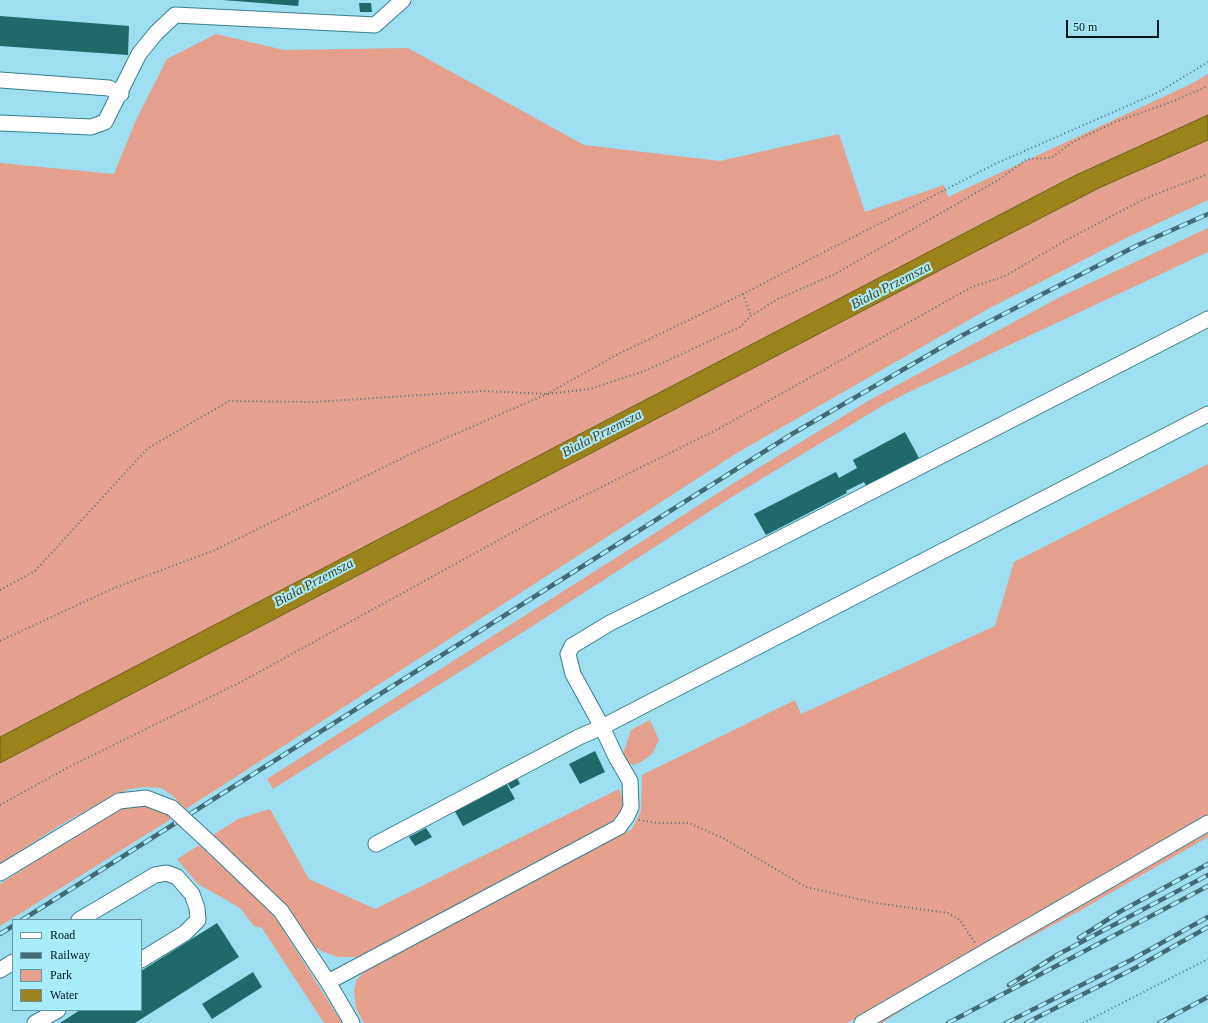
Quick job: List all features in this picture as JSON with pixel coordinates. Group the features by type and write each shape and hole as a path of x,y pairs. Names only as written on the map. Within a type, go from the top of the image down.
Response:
{"street":[{"path":"0,123 91,127 105,122 121,94 139,54 156,33 175,15 375,25 403,0"},
{"path":"0,80 109,88 121,94"},
{"path":"328,982 618,827 628,816 631,807 630,781 616,758 602,727 573,674 568,654 572,646 610,623 786,535 1208,319"},
{"path":"376,844 579,736 602,727 1208,414"},
{"path":"0,874 119,802 146,798 172,808 280,911 328,982 352,1023"},
{"path":"862,1023 1208,823"},
{"path":"81,919 155,875 167,873 177,877 192,894 197,908 198,920 185,933 142,959"},
{"path":"0,970 12,963"},
{"path":"35,1023 56,1011"}],"path":[{"path":"0,641 114,588 215,550 423,448 547,394 618,354 743,294 997,162 1159,92 1208,62"},
{"path":"0,590 35,571 147,449 229,400 313,402 484,391 547,394 590,389 647,370 740,327 751,316 778,299 842,270 1000,179 1027,159 1051,158 1080,138 1115,122 1174,101 1208,86"},
{"path":"0,805 67,768 241,682 537,519 718,429 972,287 1005,276 1061,243 1144,199 1208,174"},
{"path":"743,294 751,316"},
{"path":"631,807 640,821 658,823 689,823 725,839 806,887 875,903 948,913 960,920 982,953"},
{"path":"1083,1023 1208,959"}],"green space":[{"path":"216,34 284,50 408,48 584,145 720,161 839,134 865,212 944,185 948,197 1191,84 1208,74 1208,115 1074,176 0,737 0,163 114,174 136,120 167,59"},
{"path":"1208,140 1208,200 1128,237 988,309 737,453 186,809 172,795 161,788 145,787 130,789 112,796 57,827 0,864 0,763 969,255 1101,187"},
{"path":"1208,228 1208,252 882,406 735,495 531,627 273,789 267,779 737,481 868,401 1060,297"},
{"path":"1208,464 1208,837 1081,910 945,983 882,1023 873,1023 866,1012 847,1023 364,1023 356,1008 354,990 357,979 367,970 632,829 641,811 642,775 795,700 801,714 995,626 1014,562"},
{"path":"650,720 659,740 652,754 641,762 633,765 625,761 623,754 631,730"},
{"path":"619,789 624,801 625,813 619,821 359,957 338,957 321,951 309,943 283,905 213,835 238,819 270,809 309,879 375,909"},
{"path":"140,804 158,807 171,819 0,926 0,884 107,815 118,809"},
{"path":"199,845 262,903 277,920 342,1023 324,1023 262,928 254,926 240,908 198,884 177,859"}],"water":[{"name":"Biała Przemsza","path":"1208,115 1208,140 1101,187 969,255 0,763 0,737 1074,176"}],"building":[{"path":"223,0 299,0 298,6"},
{"path":"359,3 371,3 372,12 360,12"},
{"path":"0,16 129,26 128,55 0,46"},
{"path":"905,432 919,458 866,486 864,482 846,491 847,493 766,535 754,514 836,472 839,478 857,468 853,460"},
{"path":"595,751 605,772 580,784 569,764"},
{"path":"516,776 520,784 511,789 506,781"},
{"path":"505,781 515,799 463,826 453,808"},
{"path":"426,828 432,837 415,846 409,837"},
{"path":"217,923 239,957 135,1023 60,1023 78,1011 142,1011 142,970"},
{"path":"253,972 262,987 212,1019 202,1004"}],"railway":[{"path":"24,919 792,434 961,336 1136,246 1208,214"},
{"path":"1079,938 1121,911 1208,864"},
{"path":"1009,985 1057,955 1208,875"},
{"path":"948,1023 1208,886"},
{"path":"1006,1023 1131,960 1208,917"},
{"path":"0,934 12,927"},
{"path":"1026,1023 1137,967 1208,927"},
{"path":"1159,1023 1208,997"}]}
